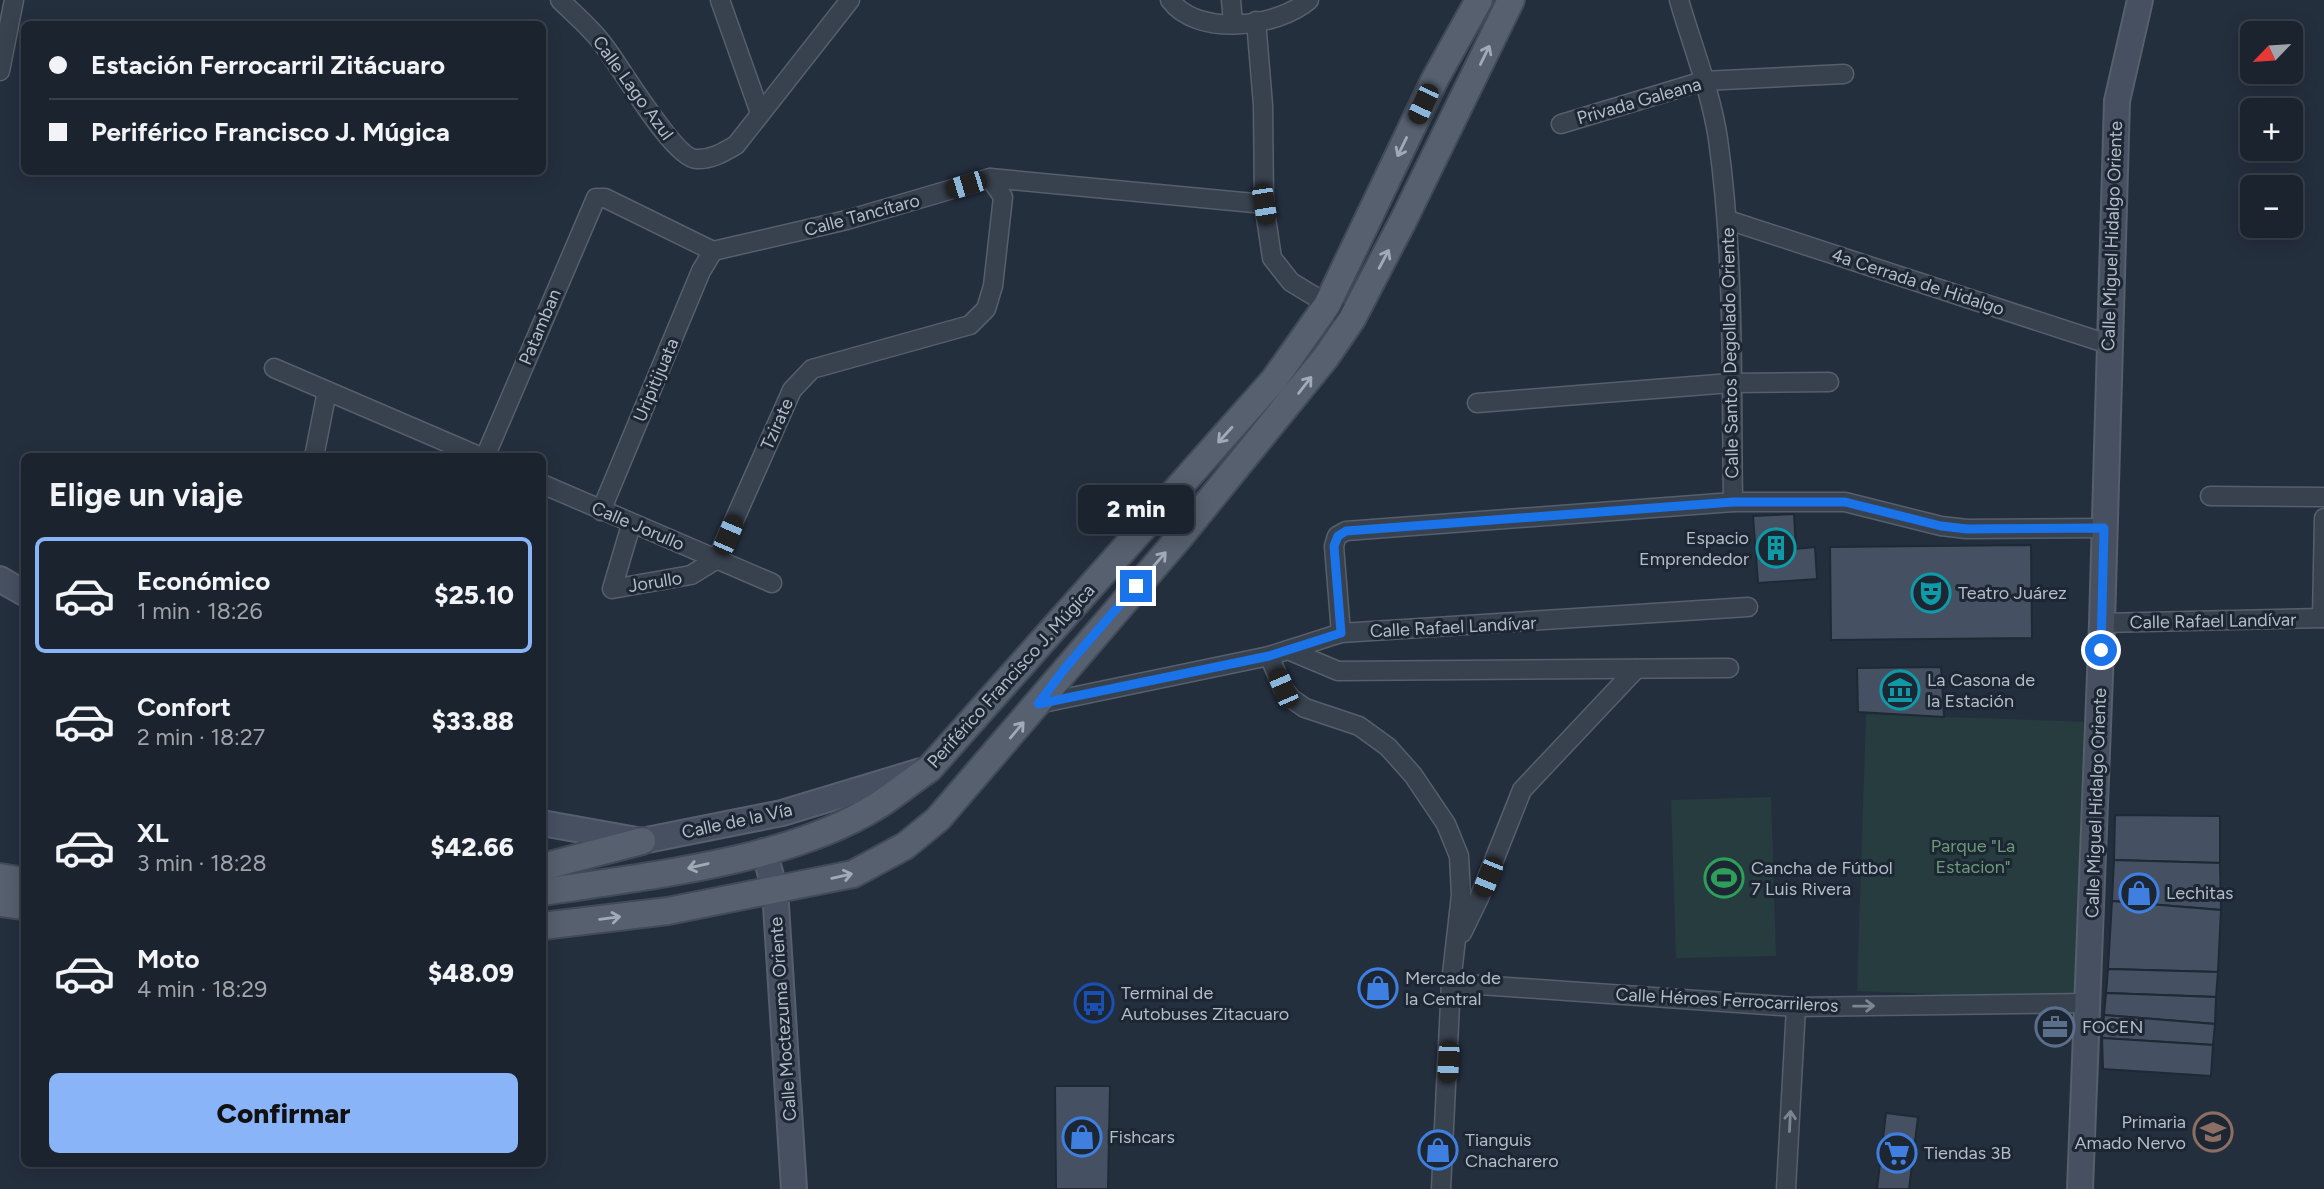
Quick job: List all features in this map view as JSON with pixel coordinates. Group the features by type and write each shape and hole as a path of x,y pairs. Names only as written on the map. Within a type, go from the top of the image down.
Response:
{"main road":[{"name":"Periférico Francisco J. Múgica","path":"546,891 662,874 764,851 823,832 866,812 936,760 1274,380 1327,305 1435,79 1479,0"},
{"name":"Periférico Francisco J. Múgica","path":"546,926 668,911 853,874 905,846 938,819 973,782 1066,667 1292,403 1352,319 1511,0"},
{"path":"936,760 973,782"},
{"path":"546,866 642,841"},
{"path":"0,877 21,880"},
{"path":"0,902 21,906"}],"street":[{"path":"0,71 14,0"},
{"name":"Calle Lago Azul","path":"560,0 600,39 626,72 663,133 681,153 695,160 715,157 736,145 844,3"},
{"path":"720,0 760,113"},
{"path":"1170,0 1194,18 1214,25 1288,15 1309,0"},
{"path":"1231,0 1233,23"},
{"name":"Calle Santos Degollado Oriente","path":"1679,0 1717,136 1728,220 1726,239 1732,311 1733,502"},
{"name":"Calle Miguel Hidalgo Oriente","path":"2080,1189 2102,623 2117,101 2140,0"},
{"path":"1256,21 1263,105 1264,204 1272,258 1292,282 1352,319"},
{"name":"Privada Galeana","path":"1560,124 1703,81 1844,74"},
{"name":"Calle Tancítaro","path":"713,251 847,220 990,178 1264,204"},
{"name":"Tzirate","path":"717,559 792,390 812,369 970,325 986,309 997,263 1003,197 990,178"},
{"name":"Patamban","path":"485,453 596,198 605,198 713,251"},
{"name":"4a Cerrada de Hidalgo","path":"1728,220 2108,344"},
{"name":"Uripitijuata","path":"601,511 701,271 713,251"},
{"path":"274,368 458,452"},
{"path":"1477,403 1731,383 1829,382"},
{"path":"315,453 327,391"},
{"name":"Calle Jorullo","path":"546,486 772,583"},
{"path":"2210,496 2324,497"},
{"path":"1341,633 1334,546 1338,536 1346,531 1733,502 1845,502 1941,526 1967,529 2104,528"},
{"path":"2323,618 2324,518"},
{"name":"Jorullo","path":"631,524 612,589 691,575 717,559"},
{"path":"0,579 21,591"},
{"name":"Calle Rafael Landívar","path":"1038,704 1269,656 1341,633 1625,617 1748,607"},
{"name":"Calle Rafael Landívar","path":"2102,623 2323,618"},
{"path":"1288,650 1338,671 1728,668"},
{"path":"1269,656 1283,688 1292,699 1305,708 1359,726 1388,747 1413,775 1446,824 1459,856 1461,895 1451,984 1441,1189"},
{"path":"1458,939 1479,898 1522,790 1636,668"},
{"name":"Calle de la Vía","path":"546,824 642,841 793,810 936,760"},
{"name":"Calle Moctezuma Oriente","path":"764,851 775,890 794,1189"},
{"name":"Calle Héroes Ferrocarrileros","path":"1451,984 1796,1007 2088,1003"},
{"path":"1786,1189 1796,1007"}],"green space":[{"name":"Parque \"La Estacion\"","path":"1866,714 2088,722 2079,999 1857,991"},
{"name":"Cancha de Fútbol 7 Luis Rivera","path":"1771,797 1776,956 1676,958 1671,800"}],"building":[{"name":"Espacio Emprendedor","path":"1794,514 1796,549 1815,547 1817,579 1758,583 1753,516"},
{"name":"Teatro Juárez","path":"2031,545 2032,638 1831,640 1830,547"},
{"name":"La Casona de la Estación","path":"1941,667 1944,717 1858,712 1857,668"},
{"path":"2115,815 2220,816 2220,863 2114,860"},
{"path":"2114,860 2220,863 2221,910 2112,901"},
{"path":"2112,901 2221,910 2218,972 2108,969"},
{"path":"2108,969 2218,972 2216,997 2106,993"},
{"path":"2106,993 2216,997 2215,1024 2104,1015"},
{"name":"FOCEN","path":"2041,1009 2071,1012 2066,1046 2041,1042"},
{"path":"2104,1015 2215,1024 2213,1045 2102,1038"},
{"path":"2102,1038 2213,1045 2211,1076 2103,1069"},
{"name":"Fishcars","path":"1055,1086 1110,1086 1108,1189 1056,1189"},
{"name":"Tiendas 3B","path":"1886,1113 1918,1117 1909,1189 1877,1189"}],"place":[{"name":"Espacio Emprendedor","path":"1776,548"},
{"name":"Teatro Juárez","path":"1931,593"},
{"name":"La Casona de la Estación","path":"1900,690"},
{"name":"Cancha de Fútbol 7 Luis Rivera","path":"1724,878"},
{"name":"Lechitas","path":"2139,893"},
{"name":"Mercado de la Central","path":"1378,988"},
{"name":"Terminal de Autobuses Zitacuaro","path":"1094,1003"},
{"name":"FOCEN","path":"2055,1027"},
{"name":"Primaria Amado Nervo","path":"2213,1132"},
{"name":"Fishcars","path":"1082,1137"},
{"name":"Tianguis Chacharero","path":"1438,1150"},
{"name":"Tiendas 3B","path":"1897,1153"}],"route":[{"path":"1136,586 1038,704 1269,656 1341,633 1334,546 1338,536 1346,531 1733,502 1845,502 1941,526 1967,529 2104,528 2101,650"}]}
